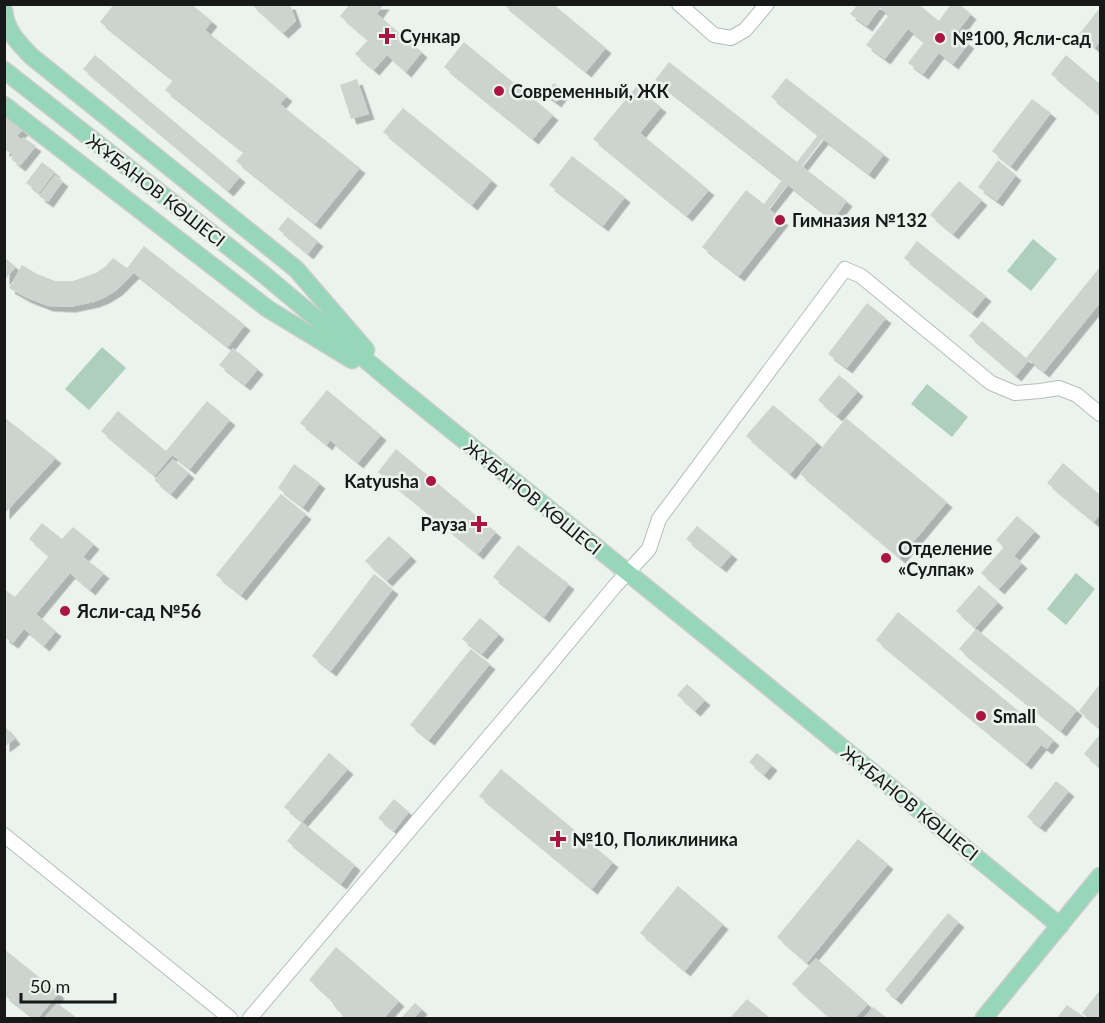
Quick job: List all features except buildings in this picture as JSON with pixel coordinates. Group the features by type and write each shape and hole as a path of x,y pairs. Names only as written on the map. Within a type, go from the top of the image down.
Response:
{"main road":[{"path":"4,11 5,21 11,34 31,56 296,269 398,387"},
{"name":"ЖҰБАНОВ КӨШЕСІ","path":"4,70 262,273 398,387 713,641 1060,926"},
{"path":"4,105 268,309 398,387"},
{"path":"984,1018 1101,876"}],"street":[{"path":"679,4 714,35 731,38 745,30 767,4"},
{"path":"250,1018 615,586 649,549 659,519 845,269 861,276 991,383 1015,393 1059,388 1077,395 1101,414"},
{"path":"7,843 230,1018"}],"green space":[{"path":"1033,239 1057,259 1031,291 1007,271"},
{"path":"102,347 126,368 89,410 65,389"},
{"path":"927,384 968,417 952,437 911,404"},
{"path":"1076,573 1095,589 1066,625 1047,609"}],"place":[{"name":"Сункар","path":"387,36"},
{"name":"№100, Ясли-сад","path":"940,38"},
{"name":"Современный, ЖК","path":"499,91"},
{"name":"Гимназия №132","path":"780,220"},
{"name":"Katyusha","path":"431,481"},
{"name":"Рауза","path":"479,524"},
{"name":"Отделение «Сулпак»","path":"886,558"},
{"name":"Ясли-сад №56","path":"65,611"},
{"name":"Small","path":"981,716"},
{"name":"№10, Поликлиника","path":"558,839"}]}
